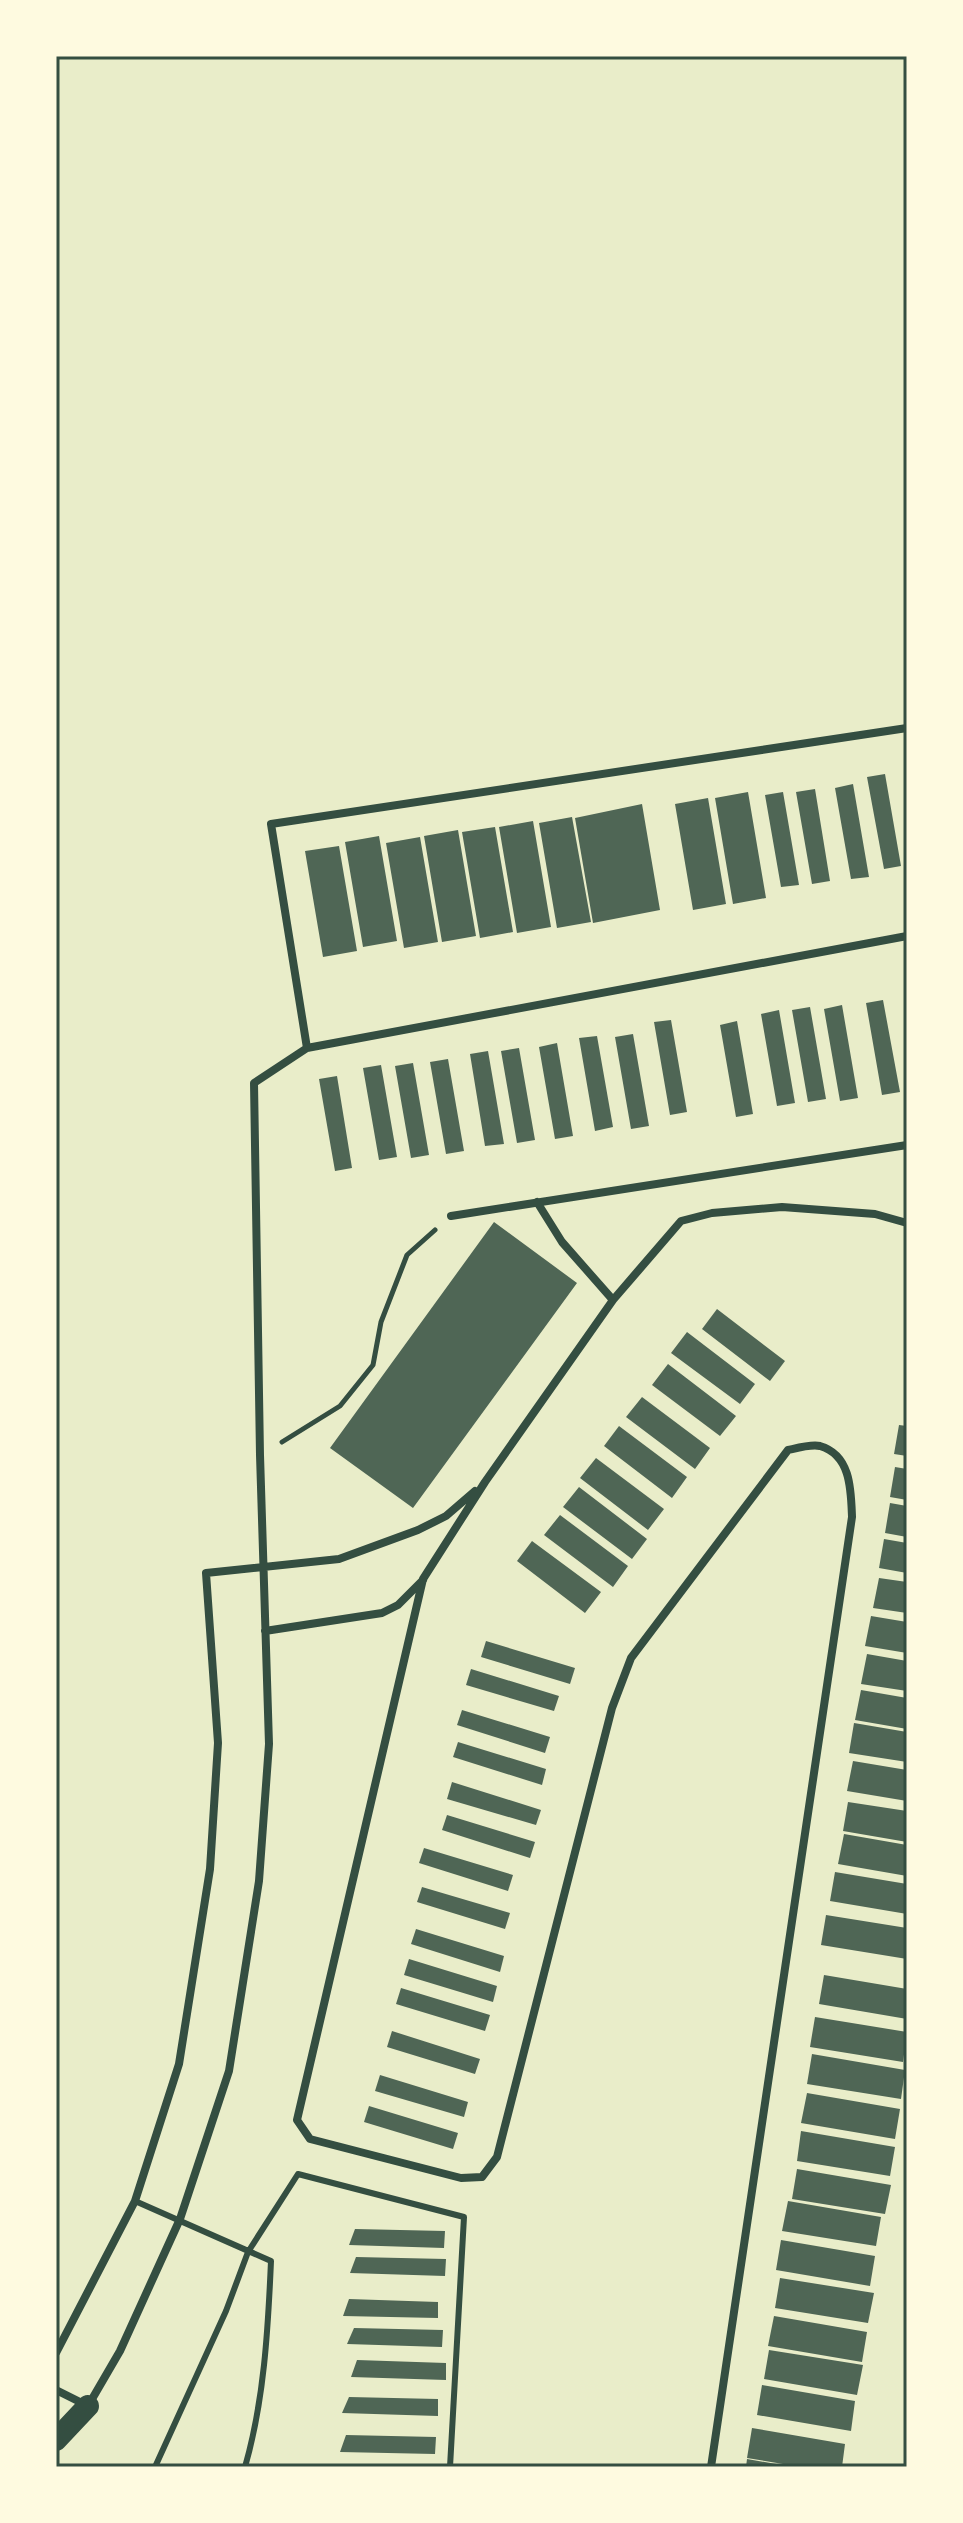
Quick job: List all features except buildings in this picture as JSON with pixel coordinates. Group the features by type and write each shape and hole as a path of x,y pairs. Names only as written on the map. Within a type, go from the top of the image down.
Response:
{"highway":[{"path":"56,2440 88,2406"}],"street":[{"path":"307,1048 271,824 907,728"},
{"path":"56,2390 88,2406 120,2351 180,2219 229,2071 259,1881 269,1744 260,1455 254,1083 307,1048 907,936"},
{"path":"451,1216 907,1145"},
{"path":"537,1202 562,1242 613,1300"},
{"path":"265,1631 382,1613 398,1605 423,1579 485,1482 613,1300 681,1221 712,1213 782,1207 875,1214 907,1223"},
{"path":"423,1579 297,2120 310,2139 461,2178 482,2177 497,2157 612,1708 631,1658 788,1450 817,1445 837,1455 850,1480 852,1517 711,2467"},
{"path":"56,2353 135,2201 179,2064 210,1869 218,1743 206,1573 339,1559 418,1530 446,1516 485,1482"}],"lane":[{"path":"155,2467 226,2311 248,2252 298,2174 464,2217 450,2467"},
{"path":"135,2201 271,2261 260,2395 254,2436 245,2467"}],"path":[{"path":"260,1455 340,1406 373,1365 381,1322 407,1255 451,1216"}]}
